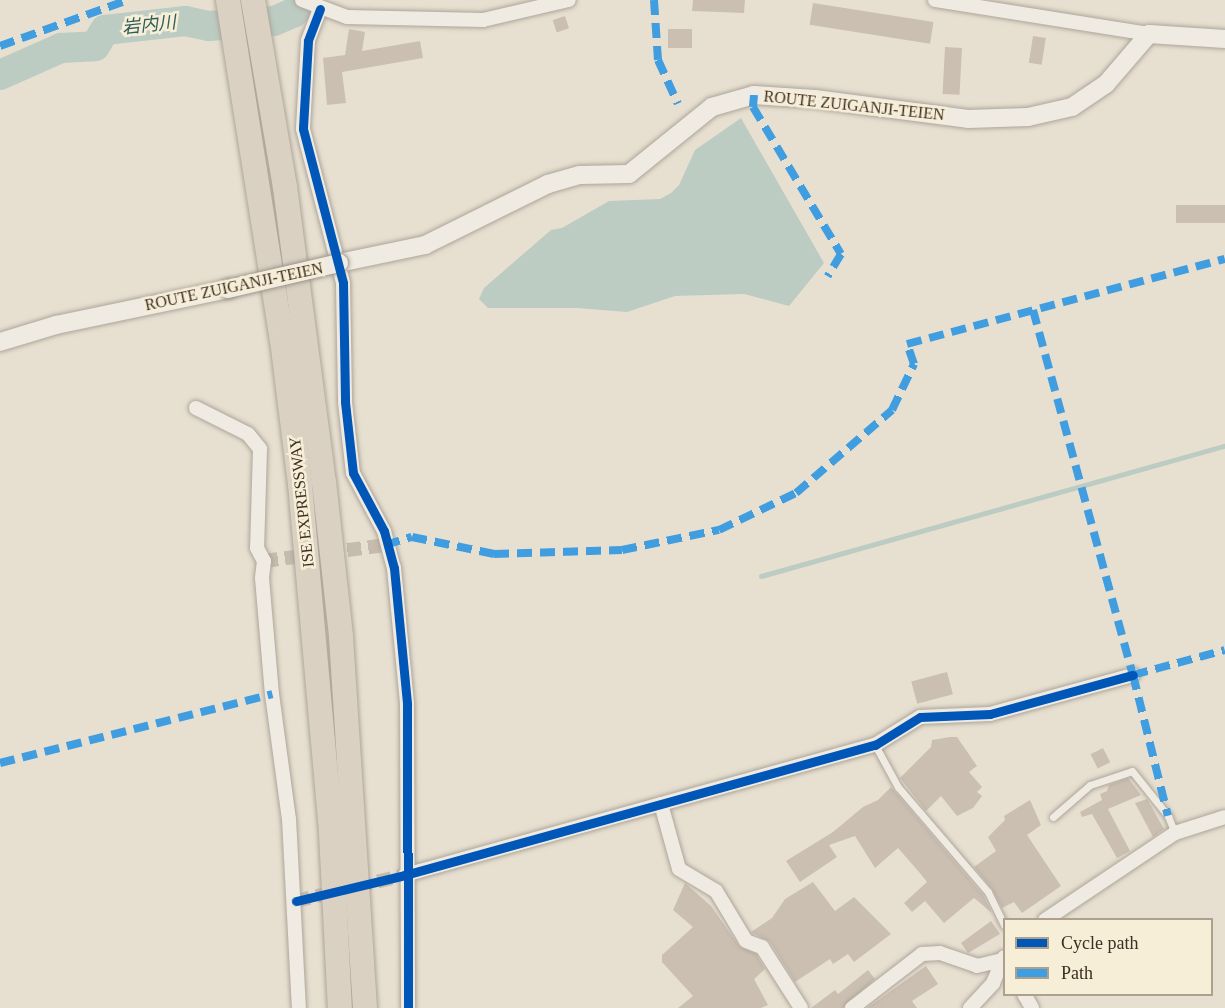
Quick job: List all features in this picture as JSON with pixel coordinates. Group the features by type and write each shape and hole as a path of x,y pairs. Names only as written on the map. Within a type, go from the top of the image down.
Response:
{"highway":[{"name":"ISE EXPRESSWAY","path":"228,0 282,340 304,517 331,833 340,1008"},
{"name":"ISE EXPRESSWAY","path":"253,0 306,337 340,637 365,1008"}],"main road":[{"path":"1149,34 1225,39"},
{"name":"ROUTE ZUIGANJI-TEIEN","path":"0,342 56,325 425,245 548,184 580,175 629,174 712,107 754,96 814,99 968,119 1028,117 1072,107 1106,84 1149,34"}],"street":[{"path":"302,0 346,18 483,20 569,0"},
{"path":"935,0 1149,34"},
{"path":"320,9 308,41 303,129 339,263 345,402 353,473 384,531 394,568 407,704 405,875 408,1008"},
{"path":"196,408 248,434 260,449 257,548 264,561 262,578 272,694 289,819 299,1008"},
{"path":"405,875 875,745 920,717 990,714 1133,675"},
{"path":"661,804 679,869 716,891 746,941 762,947 801,1008"},
{"path":"1048,918 1174,833 1225,817"},
{"path":"852,1008 922,954 940,953 976,966 1003,960"},
{"path":"970,1008 993,983 1003,962"}],"lane":[{"path":"875,745 898,788 987,892 1003,921"},
{"path":"1053,817 1090,785 1132,771 1168,816 1174,833"}],"shaded area":[{"path":"741,118 824,263 789,306 744,294 675,296 627,312 577,308 488,308 479,299 484,288 551,230 562,228 609,201 660,199 671,193 679,185 695,150"}],"building":[{"path":"693,0 745,0 744,13 692,11"},
{"path":"813,3 933,22 930,44 810,25"},
{"path":"565,16 569,28 557,32 553,20"},
{"path":"349,29 365,32 362,51 420,41 423,58 342,72 346,103 327,105 323,58 345,55"},
{"path":"668,29 692,29 692,48 668,48"},
{"path":"1033,36 1046,38 1042,65 1029,63"},
{"path":"945,47 962,48 960,95 943,94"},
{"path":"1176,205 1225,205 1225,223 1176,223"},
{"path":"947,672 953,694 917,704 911,682"},
{"path":"957,737 977,766 969,772 982,787 977,792 982,796 973,808 957,816 941,796 926,811 900,778 931,747 932,740"},
{"path":"1103,748 1110,762 1098,769 1091,754"},
{"path":"1128,778 1141,795 1108,809 1130,851 1117,858 1092,814 1082,817 1080,812 1102,800 1100,794 1107,791 1109,785"},
{"path":"891,787 983,895 992,913 974,898 944,923 925,901 912,912 904,903 927,882 898,848 875,868 855,836 829,845 837,857 800,882 786,861 833,832 863,807 878,800"},
{"path":"1147,799 1164,829 1153,837 1135,803"},
{"path":"1030,800 1041,825 1027,835 1061,886 1022,913 1014,902 1002,908 992,889 974,867 996,851 988,837 1005,820 1004,816"},
{"path":"813,882 835,911 854,897 891,934 854,962 848,954 833,964 830,959 795,982 770,942 751,932 772,918 785,899"},
{"path":"685,883 711,906 739,946 756,954 765,969 754,979 768,1005 761,1008 678,1008 693,996 662,962 662,955 693,927 673,910"},
{"path":"991,921 1000,934 968,953 961,943"},
{"path":"926,966 938,984 912,1001 917,1008 867,1008"},
{"path":"868,970 875,979 843,1008 811,1008 835,990 838,994"}],"waterway":[{"name":"岩内川","path":"0,75 61,48 95,46 105,30 185,21 209,26 274,21 293,13 306,0"},
{"path":"761,576 1225,446"}],"tunnel":[{"path":"264,561 385,545"},
{"path":"296,901 405,875"}],"marked path":[{"path":"0,46 128,0"},
{"path":"654,0 658,60 678,104"},
{"path":"754,95 753,107 841,254 828,276"},
{"path":"385,545 412,537 494,554 622,550 719,530 796,493 892,410 914,364 907,344 1225,259"},
{"path":"1033,310 1133,675 1168,816"},
{"path":"1133,675 1225,650"},
{"path":"0,763 272,694"}],"cycle path":[{"path":"320,9 308,41 303,129 343,283 345,402 353,473 384,531 394,568 407,704 408,1008"},
{"path":"296,901 405,875 875,745 920,717 990,714 1133,675"}]}
